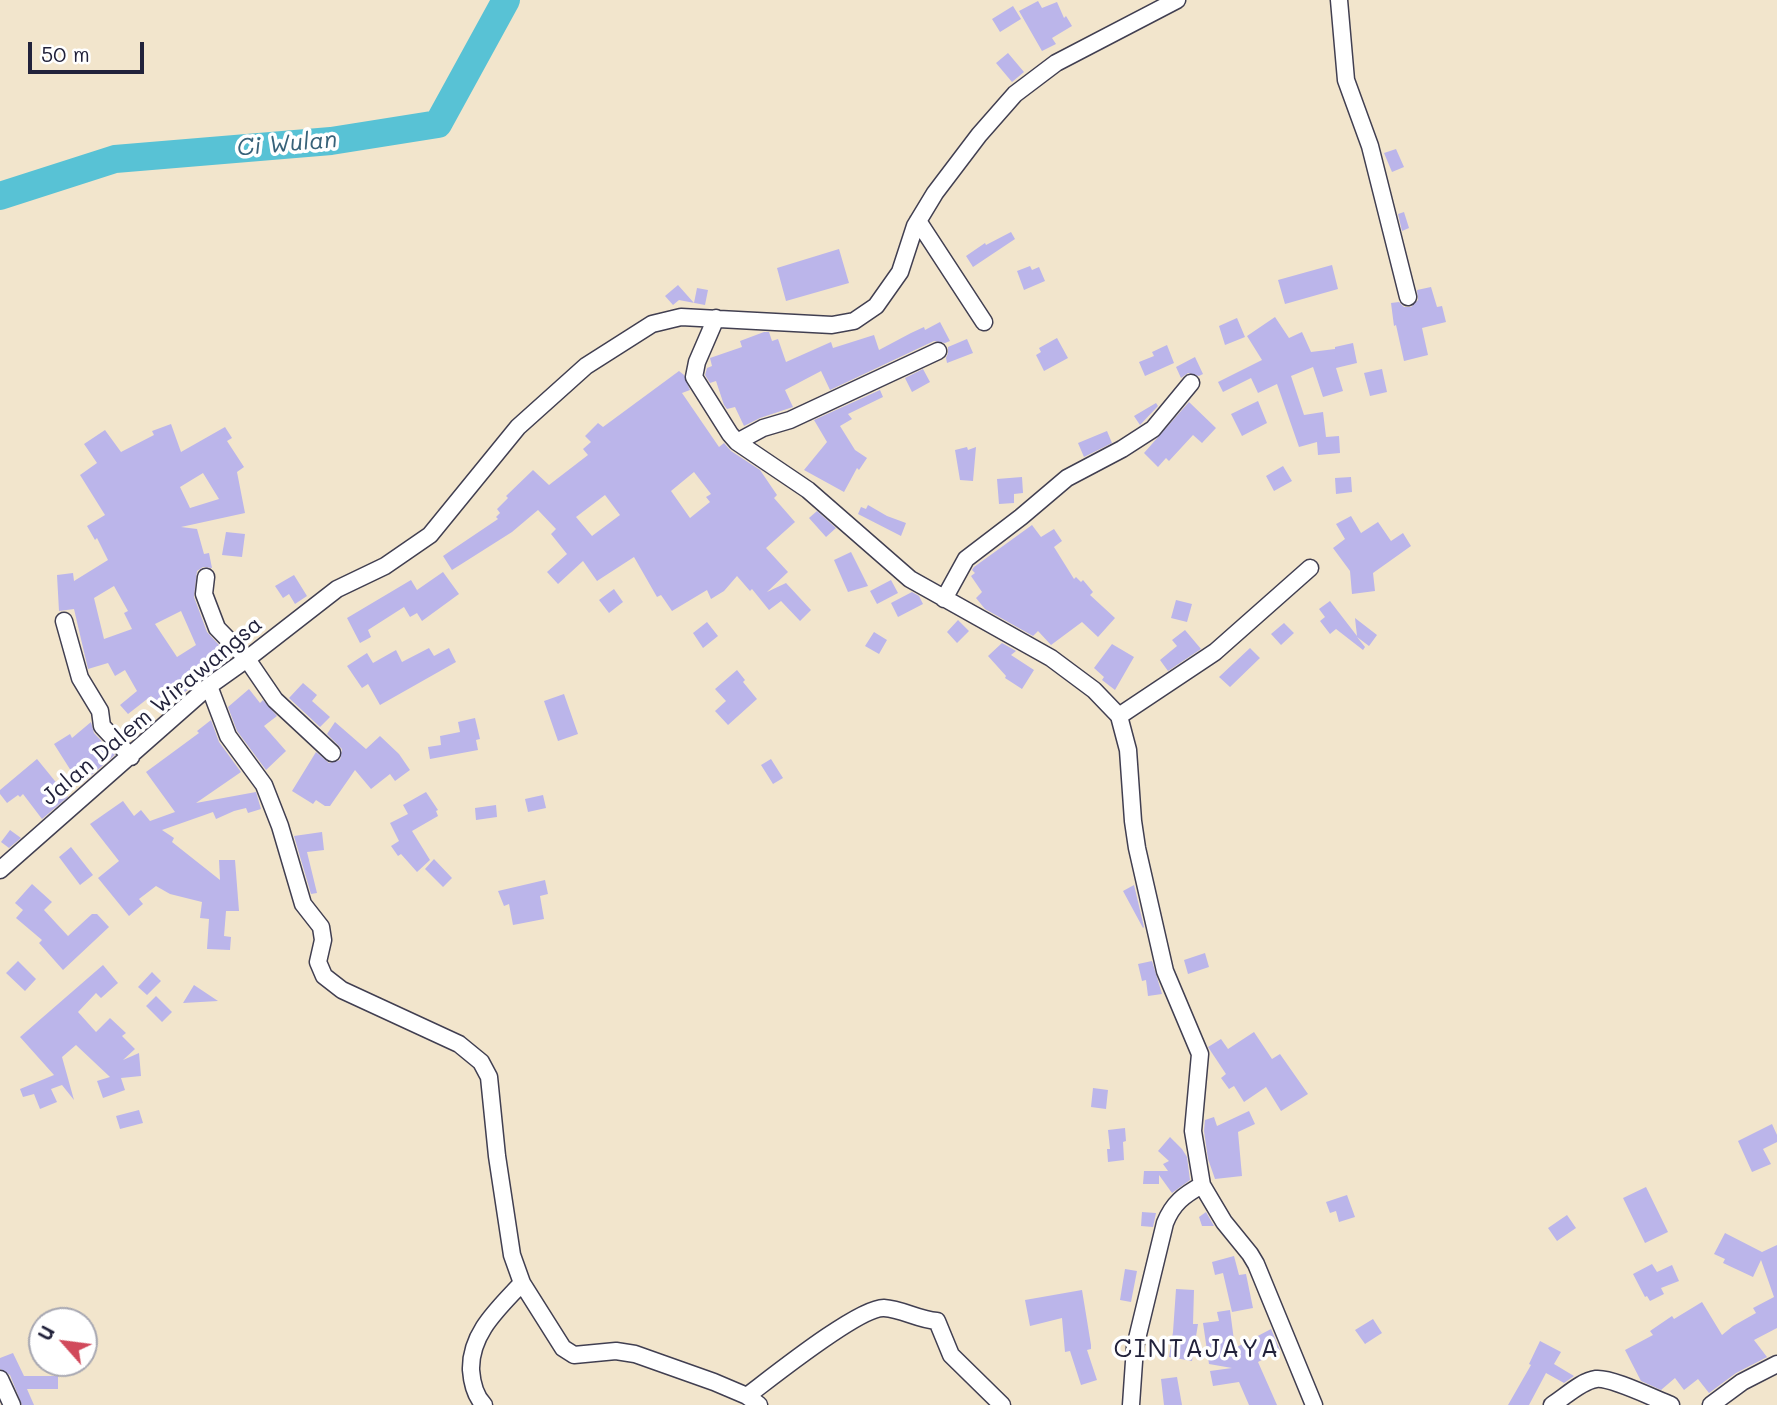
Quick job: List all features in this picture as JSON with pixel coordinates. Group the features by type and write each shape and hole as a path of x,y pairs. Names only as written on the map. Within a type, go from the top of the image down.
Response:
{"street":[{"name":"Jalan Dalem Wirawangsa","path":"0,870 209,686 337,589 385,565 430,535 519,427 586,366 652,324 681,317 811,325 854,321 876,306 900,272 918,221 961,158 1015,94 1056,63 1177,0"},
{"path":"1339,0 1346,80 1370,146 1408,297"},
{"path":"918,221 984,322"},
{"path":"716,318 696,362 694,377 737,442 808,490 910,579 1051,658 1094,690 1119,716 1128,750 1137,848 1163,962 1170,987 1200,1054 1193,1131 1205,1190 1224,1222 1256,1265 1314,1405"},
{"path":"737,442 938,351"},
{"path":"944,599 966,559 1067,478 1153,429 1191,383"},
{"path":"1119,716 1215,652 1310,568"},
{"path":"206,578 204,594 217,628 247,659 275,700 332,753"},
{"path":"64,621 80,678 100,711 102,726 131,757"},
{"path":"209,686 228,736 264,785 280,826 300,896 306,909 321,927 323,940 317,962 324,976 341,990 458,1044 481,1062 489,1077 497,1156 512,1255 522,1283 568,1352 574,1354 616,1351 635,1354 714,1382 753,1401 821,1340 870,1312 884,1308 934,1321 951,1355 1002,1405"},
{"path":"1131,1405 1135,1347 1165,1223 1182,1196 1205,1190"},
{"path":"484,1405 472,1381 471,1357 478,1335 522,1283"},
{"path":"1711,1405 1742,1382 1777,1364"},
{"path":"0,1378 12,1405"},
{"path":"1552,1405 1597,1379 1610,1381 1671,1405"}],"building":[{"path":"1038,1 1042,8 1057,2 1064,18 1066,16 1072,26 1052,38 1056,44 1042,51 1019,11"},
{"path":"1013,6 1021,19 1000,32 992,19"},
{"path":"1008,53 1024,72 1012,82 996,63"},
{"path":"1396,149 1404,167 1392,172 1384,153"},
{"path":"1404,212 1409,228 1402,231 1398,214"},
{"path":"1011,232 1015,239 973,267 966,256 985,243 986,245"},
{"path":"839,249 849,283 786,301 777,268"},
{"path":"1332,265 1338,289 1285,304 1278,280"},
{"path":"1030,266 1032,270 1039,267 1045,281 1024,290 1017,271"},
{"path":"678,285 694,303 679,300 673,305 665,296"},
{"path":"1431,287 1437,307 1442,306 1446,322 1422,328 1428,355 1404,361 1396,325 1394,326 1391,303 1399,302 1404,307 1411,307 1418,300 1417,290"},
{"path":"697,288 708,290 705,305 694,303"},
{"path":"1275,317 1289,338 1302,332 1311,352 1353,343 1357,363 1336,368 1343,391 1323,397 1313,367 1291,376 1304,415 1323,412 1326,437 1339,436 1340,453 1318,455 1317,442 1299,447 1277,384 1258,393 1251,378 1223,392 1218,382 1262,360 1247,336"},
{"path":"1237,318 1245,337 1225,345 1219,326"},
{"path":"940,322 950,341 934,341 830,390 821,371 785,390 793,407 744,426 735,407 727,409 724,405 716,381 710,383 705,375 707,368 712,366 710,358 742,347 740,341 764,332 769,332 772,341 778,339 786,362 831,342 833,348 874,335 879,350 924,327 925,330"},
{"path":"1057,338 1068,358 1044,371 1036,355 1041,352 1039,348"},
{"path":"967,339 973,353 947,363 948,347"},
{"path":"1167,345 1174,363 1145,376 1139,362 1154,356 1152,352"},
{"path":"1195,357 1203,374 1199,376 1188,373 1181,378 1176,367"},
{"path":"923,369 930,382 912,392 905,378"},
{"path":"1382,369 1387,392 1370,396 1364,373"},
{"path":"679,371 684,375 690,390 682,393 719,447 724,443 731,451 760,470 777,495 774,498 795,522 766,548 788,572 767,592 786,583 811,610 800,621 781,601 769,610 737,576 724,591 711,599 707,590 672,611 661,595 657,597 634,557 597,581 583,561 558,584 547,572 567,554 551,534 556,529 538,510 512,532 452,570 443,556 498,519 496,517 500,513 497,509 508,498 506,496 533,470 549,485 588,455 583,449 591,442 585,436 598,423 603,427","holes":["694,472 711,494 706,497 710,502 690,518 671,491","605,495 620,515 592,536 576,517"]},
{"path":"880,390 883,397 848,414 852,419 840,426 855,450 867,458 859,470 857,468 844,492 804,470 827,442 814,420"},
{"path":"1258,401 1267,423 1242,436 1231,414"},
{"path":"1189,402 1216,428 1202,443 1193,435 1169,461 1166,458 1158,467 1144,453"},
{"path":"1156,403 1158,406 1140,425 1134,416"},
{"path":"171,424 181,452 225,427 232,438 227,441 244,467 237,472 245,513 181,527 197,529 204,554 209,553 212,568 203,567 197,571 194,597 207,632 231,658 177,698 172,690 157,703 151,696 128,714 120,705 137,691 125,670 115,676 108,663 88,669 74,609 59,611 57,575 73,573 74,581 108,560 97,538 95,540 87,526 105,515 80,475 97,463 84,444 105,430 121,452 154,435 152,431","holes":["203,473 219,499 190,508 180,487","114,586 128,611 124,613 132,629 104,639 94,598","181,611 196,645 177,657 155,624"]},
{"path":"1107,431 1112,443 1084,457 1078,443"},
{"path":"967,447 968,450 976,447 973,481 960,480 955,450"},
{"path":"1283,466 1292,481 1274,491 1266,476"},
{"path":"1022,477 1023,493 1014,494 1014,503 999,504 997,479"},
{"path":"1351,477 1352,492 1336,494 1335,478"},
{"path":"868,505 906,523 901,536 858,514 861,507 866,509"},
{"path":"817,511 836,528 826,537 809,518"},
{"path":"1351,516 1361,533 1378,522 1391,541 1403,533 1411,546 1373,573 1375,591 1352,594 1350,571 1333,548 1345,539 1336,524"},
{"path":"1032,525 1041,537 1054,529 1062,541 1054,547 1074,579 1076,577 1081,582 1083,580 1093,592 1090,595 1115,618 1098,637 1082,622 1051,645 1038,631 1033,636 985,609 976,598 982,592 971,576 975,573 972,570 974,567"},
{"path":"226,532 245,534 242,557 222,555"},
{"path":"851,552 868,586 848,592 834,560"},
{"path":"443,572 459,594 422,621 417,613 410,617 404,607 368,630 371,637 360,643 347,618 411,580 417,590"},
{"path":"294,575 307,596 295,604 289,594 283,598 275,586"},
{"path":"891,580 898,593 877,604 870,591"},
{"path":"614,589 623,602 609,613 599,600"},
{"path":"912,592 919,596 923,604 898,617 891,603"},
{"path":"1176,600 1192,604 1187,622 1171,618"},
{"path":"1330,601 1357,636 1355,618 1377,635 1369,646 1357,637 1365,647 1363,650 1336,629 1330,634 1320,621 1325,617 1319,609"},
{"path":"958,620 969,631 957,643 947,632"},
{"path":"707,622 718,636 703,648 693,633"},
{"path":"1284,623 1294,633 1281,645 1271,634"},
{"path":"1185,630 1201,649 1168,671 1160,660 1177,646 1172,640"},
{"path":"874,632 887,640 879,654 865,646"},
{"path":"1002,643 1016,651 1011,655 1034,670 1022,689 1005,678 988,656"},
{"path":"1112,644 1134,657 1115,690 1102,680 1104,677 1094,668"},
{"path":"429,648 434,656 449,648 456,662 380,705 368,684 362,688 347,666 367,653 373,663 396,650 402,662"},
{"path":"1250,648 1260,658 1230,687 1219,677"},
{"path":"737,670 757,699 728,725 715,711 726,701 715,689"},
{"path":"303,683 317,695 312,701 330,717 320,727 289,698"},
{"path":"249,689 260,703 263,700 277,716 264,726 286,751 266,770 237,731 228,707"},
{"path":"564,694 578,734 558,741 544,701"},
{"path":"475,718 480,739 476,740 478,750 430,759 428,747 441,745 440,736 460,732 458,722"},
{"path":"211,720 219,742 241,772 196,803 256,792 261,809 248,813 246,808 216,819 213,812 162,830 174,838 172,842 220,880 219,860 235,860 239,911 226,911 224,936 231,937 230,950 207,949 209,919 200,918 202,902 170,894 156,886 139,899 143,904 129,916 98,878 119,861 90,824 123,801 134,816 141,810 150,821 175,812 146,772 199,733 197,731"},
{"path":"91,722 94,733 115,755 80,785 54,744 70,734 72,738"},
{"path":"335,722 366,749 380,736 399,754 410,770 395,781 390,774 371,789 355,770 330,806 316,800 313,804 292,791 316,752 329,763 340,760 342,749 327,734"},
{"path":"37,759 68,797 42,819 23,794 7,803 0,794 0,790"},
{"path":"771,759 783,778 773,784 761,765"},
{"path":"426,792 438,810 438,816 412,831 430,860 417,872 401,854 398,856 391,846 399,841 390,823 408,814 403,805"},
{"path":"543,795 546,808 528,812 525,799"},
{"path":"496,805 497,817 476,820 475,808"},
{"path":"10,830 21,838 9,848 1,842"},
{"path":"322,832 324,850 307,852 317,893 311,894 294,836"},
{"path":"71,847 93,875 80,885 59,857"},
{"path":"434,859 452,878 443,887 425,869"},
{"path":"545,880 548,894 540,896 544,919 513,925 509,904 504,906 498,891"},
{"path":"32,884 52,902 44,910 68,936 92,914 97,914 109,927 63,970 39,943 42,940 16,918 23,910 15,903"},
{"path":"1134,885 1144,927 1143,928 1123,891"},
{"path":"1205,953 1209,967 1188,974 1184,960"},
{"path":"18,961 36,979 25,991 6,973"},
{"path":"1152,961 1162,994 1148,996 1146,980 1142,981 1138,964"},
{"path":"103,965 118,983 101,998 96,993 78,1012 96,1032 110,1018 126,1033 122,1036 135,1049 123,1060 139,1053 141,1076 121,1078 125,1090 103,1098 97,1081 110,1077 76,1045 62,1057 74,1100 62,1085 51,1089 57,1102 40,1109 34,1094 23,1097 20,1089 54,1075 20,1037"},
{"path":"152,972 161,981 147,995 138,987"},
{"path":"194,985 218,1001 183,1003"},
{"path":"156,996 172,1012 162,1022 146,1006"},
{"path":"1254,1032 1272,1059 1280,1054 1308,1094 1281,1111 1266,1087 1244,1102 1234,1086 1229,1089 1221,1078 1226,1074 1208,1047 1221,1039 1228,1049"},
{"path":"1093,1088 1108,1090 1106,1109 1091,1107"},
{"path":"139,1110 143,1123 120,1129 116,1116"},
{"path":"1249,1111 1255,1124 1238,1132 1242,1176 1215,1179 1208,1159 1205,1120 1214,1117 1217,1126"},
{"path":"1772,1124 1777,1142 1763,1149 1771,1164 1752,1172 1738,1141"},
{"path":"1125,1128 1124,1160 1108,1162 1108,1130"},
{"path":"1170,1137 1187,1157 1190,1180 1172,1193 1159,1175 1159,1184 1143,1184 1144,1171 1168,1171 1163,1164 1169,1161 1158,1151"},
{"path":"1646,1187 1668,1232 1645,1243 1623,1198"},
{"path":"1347,1195 1355,1217 1339,1222 1336,1211 1330,1213 1326,1202"},
{"path":"1142,1212 1156,1213 1153,1227 1141,1226"},
{"path":"1206,1212 1214,1226 1202,1226 1199,1217"},
{"path":"1567,1215 1576,1228 1557,1241 1548,1228"},
{"path":"1725,1233 1762,1252 1777,1245 1777,1328 1754,1340 1767,1357 1736,1373 1709,1393 1698,1379 1684,1390 1675,1378 1661,1390 1641,1381 1625,1350 1653,1335 1650,1331 1672,1316 1674,1319 1702,1302 1722,1335 1756,1313 1753,1308 1774,1297 1761,1260 1753,1277 1723,1263 1725,1259 1714,1254"},
{"path":"1234,1256 1239,1275 1246,1274 1253,1308 1232,1312 1223,1273 1215,1275 1212,1262"},
{"path":"1652,1264 1657,1272 1672,1265 1679,1281 1661,1288 1664,1294 1650,1301 1633,1274"},
{"path":"1125,1269 1137,1271 1131,1302 1120,1300"},
{"path":"1176,1289 1194,1290 1193,1324 1198,1324 1192,1361 1169,1357"},
{"path":"1082,1290 1091,1345 1091,1349 1087,1350 1097,1380 1081,1385 1070,1351 1065,1352 1062,1318 1030,1326 1025,1300"},
{"path":"1230,1310 1235,1348 1271,1329 1280,1350 1258,1362 1277,1405 1249,1405 1239,1382 1213,1386 1210,1371 1232,1368 1209,1364 1203,1323 1219,1321 1217,1312"},
{"path":"1373,1319 1382,1333 1365,1344 1355,1330"},
{"path":"1540,1341 1561,1352 1554,1364 1574,1376 1564,1383 1546,1373 1529,1405 1508,1405 1531,1365 1529,1364"},
{"path":"13,1353 24,1376 58,1377 58,1389 27,1389 34,1405 22,1405 10,1375 0,1369 0,1358"},
{"path":"1177,1377 1182,1405 1164,1405 1161,1379"}],"waterway":[{"name":"Ci Wulan","path":"0,196 115,159 331,141 438,124 506,0"}],"district":[{"name":"CINTAJAYA","path":"1197,1349"}]}
